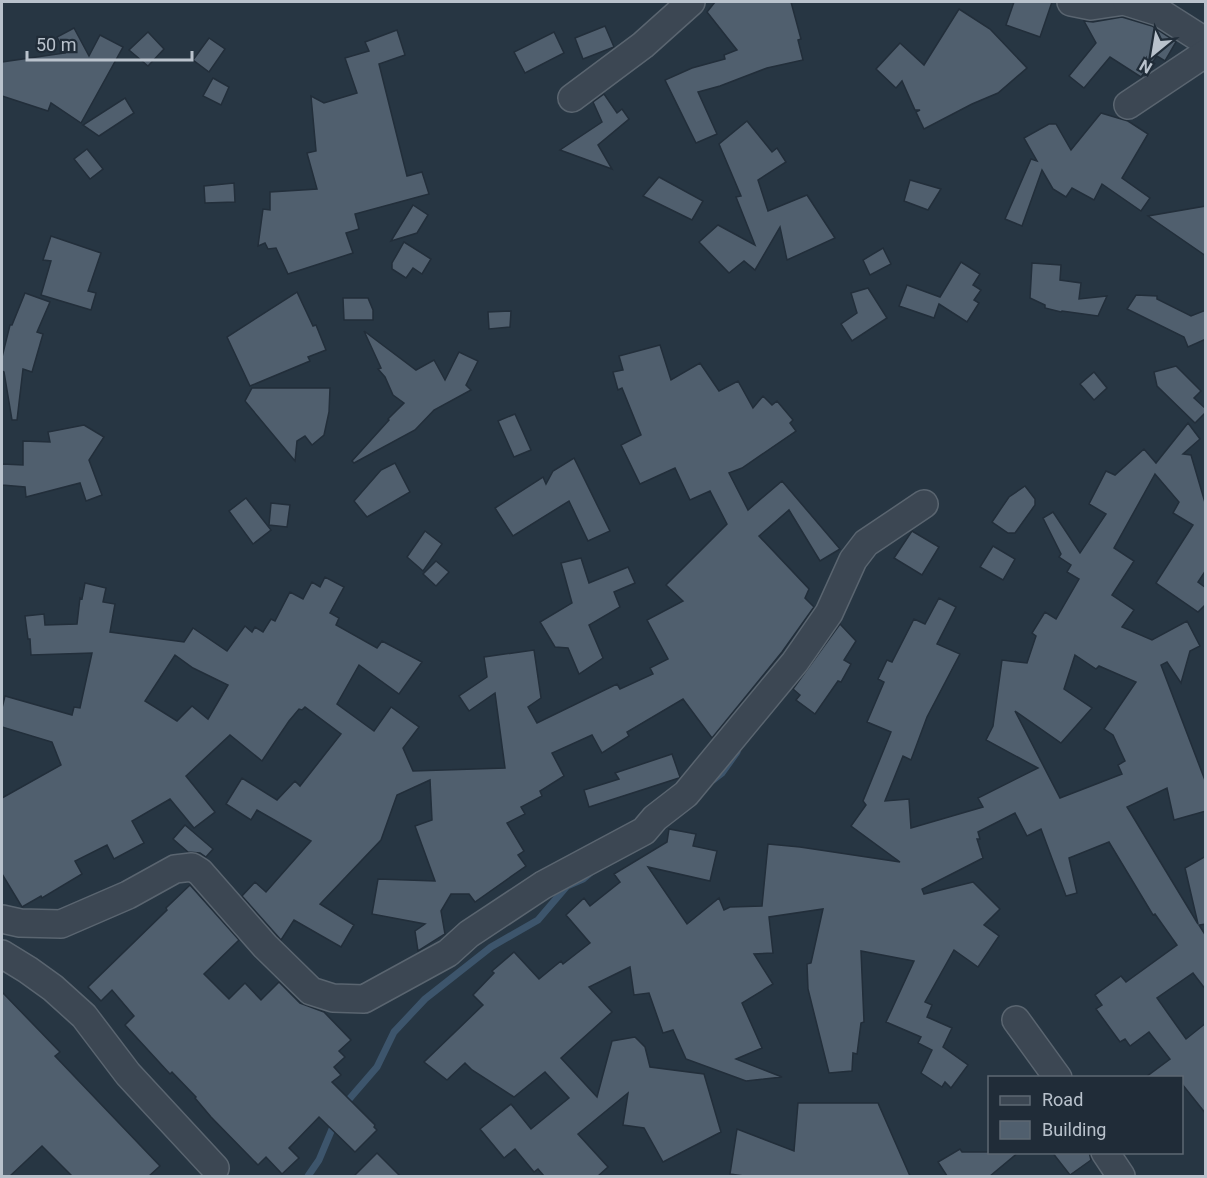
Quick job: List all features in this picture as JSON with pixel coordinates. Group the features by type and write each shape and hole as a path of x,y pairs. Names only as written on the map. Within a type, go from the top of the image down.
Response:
{"street":[{"path":"572,98 643,45 691,2"},
{"path":"1071,2 1091,6 1118,2"},
{"path":"1126,2 1159,12 1206,42"},
{"path":"1128,105 1206,53"},
{"path":"2,920 61,924 128,896 175,869 192,867 200,872 265,946 312,991 333,998 364,999 448,953 469,934 543,885 644,831 655,818 686,794 795,662 829,614 853,560 866,543 924,504"},
{"path":"2,954 53,988 84,1016 128,1074 215,1168"},
{"path":"1016,1020 1057,1076"},
{"path":"1106,1154 1121,1176"}],"building":[{"path":"715,2 791,2 801,39 798,40 803,60 767,68 698,92 717,134 696,143 665,80 692,68 725,59 724,55 737,50 707,12"},
{"path":"1014,2 1052,2 1040,37 1006,25"},
{"path":"959,9 990,29 1027,68 998,93 924,129 916,112 920,110 915,110 902,81 896,88 876,69 900,43 924,65"},
{"path":"1122,17 1152,26 1176,42 1165,61 1157,56 1141,77 1110,57 1084,88 1069,76 1096,43 1084,21 1093,22"},
{"path":"605,26 614,47 583,59 575,38"},
{"path":"74,28 89,56 100,35 123,47 81,123 51,103 48,111 2,96 2,62 65,53 57,37"},
{"path":"397,30 405,55 379,64 407,176 422,172 429,194 355,214 359,229 346,233 353,253 288,274 276,248 268,249 265,243 258,246 263,209 270,210 270,192 317,189 307,153 316,151 311,96 324,103 357,93 345,58 369,51 365,42"},
{"path":"148,32 164,49 148,66 129,50"},
{"path":"554,32 564,53 525,73 514,52"},
{"path":"209,38 225,49 209,72 193,60"},
{"path":"213,78 229,87 221,105 203,96"},
{"path":"604,94 617,113 622,109 629,119 598,145 612,169 560,150 602,122 593,102"},
{"path":"125,98 134,113 99,136 83,125"},
{"path":"1101,113 1128,121 1148,134 1122,178 1150,198 1141,211 1102,184 1094,200 1072,188 1066,197 1053,189 1042,170 1022,226 1005,219 1031,159 1037,161 1024,138 1049,124 1056,124 1071,150"},
{"path":"747,121 772,152 777,148 786,162 758,180 768,211 807,195 835,238 787,260 780,227 755,270 744,261 729,273 699,242 718,225 755,245 736,197 741,196 719,144"},
{"path":"87,149 103,169 90,179 74,159"},
{"path":"659,177 703,201 692,220 643,196"},
{"path":"910,180 941,189 928,210 904,201"},
{"path":"234,183 235,202 205,203 204,186"},
{"path":"413,205 428,215 417,233 391,241"},
{"path":"1206,206 1206,256 1148,216"},
{"path":"51,236 101,253 88,291 96,293 91,310 41,295 51,261 43,260"},
{"path":"404,242 431,259 422,274 413,268 406,278 392,269 392,263"},
{"path":"883,248 891,264 870,275 863,260"},
{"path":"961,262 980,274 973,285 981,290 974,300 979,303 967,322 939,304 934,318 899,306 907,285 940,297"},
{"path":"1032,263 1061,265 1060,280 1081,283 1079,299 1107,296 1098,316 1045,308 1045,305 1030,298"},
{"path":"868,288 887,318 852,341 841,324 857,313 851,293"},
{"path":"297,292 313,326 316,325 326,350 308,357 310,361 250,386 227,337"},
{"path":"25,293 50,302 37,332 43,334 32,372 23,369 17,420 12,420 2,371 2,357 10,325 12,325"},
{"path":"1136,295 1157,296 1157,299 1191,316 1206,310 1206,339 1188,347 1184,337 1127,309"},
{"path":"343,298 368,298 373,310 373,320 344,320"},
{"path":"511,311 510,327 489,329 488,312"},
{"path":"364,331 416,370 434,360 445,380 459,352 478,361 466,385 471,390 434,410 415,430 354,463 352,461 404,403 393,395 385,377 378,369 381,368"},
{"path":"660,345 671,380 700,363 719,391 738,381 753,408 763,396 772,405 777,401 793,420 790,423 796,431 742,468 729,473 748,510 782,481 840,549 820,561 789,510 759,536 809,589 805,598 814,607 782,652 712,738 683,699 627,732 629,736 602,753 592,735 552,753 564,776 540,791 542,796 521,807 525,814 507,823 524,851 518,855 526,866 475,902 469,894 451,894 441,911 445,934 418,951 415,931 425,924 372,914 378,879 435,881 415,826 432,820 430,780 397,795 381,840 320,904 354,925 341,947 294,920 281,940 242,896 255,882 266,892 311,841 257,810 251,820 226,804 242,778 277,800 295,781 300,786 341,734 305,707 302,710 299,709 289,721 262,761 230,735 186,776 215,812 194,828 170,799 132,821 144,843 114,859 107,845 75,861 82,874 22,907 2,874 2,798 61,765 52,742 2,727 2,708 5,696 72,715 74,707 80,708 92,653 31,655 25,616 44,614 45,625 77,624 80,598 82,599 85,583 106,588 103,602 115,604 110,632 184,642 193,628 227,651 245,626 252,632 255,627 263,632 271,619 275,621 290,592 303,599 312,582 320,587 325,577 344,587 330,613 339,618 336,625 377,648 382,641 422,662 399,694 359,665 337,704 374,731 391,707 419,727 403,748 413,771 505,768 495,693 469,711 459,696 487,677 484,657 534,650 541,698 528,707 537,723 617,684 620,689 653,674 650,668 668,659 647,620 683,601 666,585 727,524 710,491 690,500 675,468 640,484 621,445 641,435 622,388 618,390 613,372 623,370 619,356","holes":["175,655 193,668 228,685 208,719 192,706 177,721 145,701"]},
{"path":"1176,366 1201,391 1194,398 1206,409 1206,412 1195,423 1157,386 1154,372"},
{"path":"1094,372 1107,388 1094,400 1080,384"},
{"path":"252,388 330,388 329,412 324,435 312,445 305,436 297,441 295,461 245,401"},
{"path":"515,414 531,450 514,457 498,421"},
{"path":"1188,423 1200,439 1183,454 1191,455 1206,506 1206,570 1198,582 1206,588 1206,604 1198,612 1156,583 1193,525 1173,513 1179,502 1155,474 1114,548 1134,561 1112,595 1134,610 1122,627 1152,640 1187,621 1200,646 1190,651 1181,683 1167,662 1161,665 1206,783 1206,811 1174,820 1167,788 1127,807 1198,924 1185,868 1206,856 1206,924 1199,925 1206,936 1206,990 1193,973 1157,998 1186,1039 1206,1023 1206,1114 1183,1085 1183,1076 1147,1076 1170,1059 1149,1032 1130,1046 1125,1039 1120,1042 1096,1009 1102,1005 1095,995 1121,976 1126,982 1177,945 1155,914 1153,915 1109,842 1069,858 1077,893 1066,896 1041,829 1027,836 1015,813 978,832 980,839 977,839 983,858 922,889 924,894 973,882 1000,909 984,925 999,936 978,967 954,950 925,1002 932,1005 927,1017 952,1028 943,1047 968,1065 951,1088 945,1082 942,1087 921,1073 932,1050 918,1043 921,1037 886,1022 914,961 861,951 864,1022 861,1023 857,1054 853,1053 852,1071 829,1073 808,989 807,964 811,963 823,909 769,917 773,953 754,954 773,984 742,1003 762,1048 736,1059 782,1077 746,1081 686,1059 673,1030 663,1033 649,993 634,995 630,967 589,987 612,1012 561,1058 597,1097 612,1041 635,1037 645,1047 650,1067 704,1074 721,1132 663,1162 644,1128 623,1125 628,1093 578,1134 608,1167 598,1176 544,1176 538,1169 534,1172 515,1149 504,1158 480,1129 511,1104 531,1129 569,1098 545,1072 514,1097 465,1063 447,1080 424,1062 483,1005 473,995 494,973 492,971 514,952 539,979 561,961 563,964 590,943 566,915 584,898 590,906 620,882 614,874 667,842 669,829 696,834 693,846 717,851 710,881 648,867 687,924 719,898 724,910 730,907 762,906 768,844 900,862 851,826 866,805 863,801 891,732 867,722 884,682 878,679 887,660 892,662 914,619 925,624 939,598 956,607 937,644 960,654 927,717 911,760 903,756 885,801 909,799 911,828 983,807 978,798 1038,768 986,740 993,726 1002,660 1027,663 1036,636 1032,633 1045,612 1056,619 1079,579 1067,572 1071,565 1059,557 1061,554 1043,518 1053,512 1080,553 1106,514 1089,504 1106,471 1115,475 1144,449 1156,463","holes":["1075,655 1096,669 1099,666 1136,682 1104,729 1113,735 1125,761 1118,765 1122,774 1060,798 1015,711 1061,743 1092,708 1064,689"]},
{"path":"84,425 104,437 89,460 102,495 86,501 80,483 26,497 25,487 2,485 2,464 23,465 23,441 50,442 48,432"},
{"path":"574,458 610,531 588,541 569,501 513,536 495,508 543,477 546,484 553,471"},
{"path":"395,463 410,492 367,517 354,501 381,470"},
{"path":"1025,486 1035,499 1035,505 1015,533 1008,533 992,522 1009,497"},
{"path":"246,498 271,530 253,544 229,511"},
{"path":"271,503 290,505 287,527 269,525"},
{"path":"425,531 442,544 423,571 407,557"},
{"path":"912,531 939,547 922,575 894,558"},
{"path":"993,546 1015,559 1003,580 980,567"},
{"path":"581,558 589,583 628,567 635,583 614,592 620,607 589,625 603,658 579,674 568,648 555,647 540,622 572,603 561,563"},
{"path":"436,561 449,572 436,586 423,574"},
{"path":"840,624 856,641 844,660 851,664 841,682 838,681 815,714 796,700 800,695 793,689"},
{"path":"672,754 679,778 589,807 584,790 619,779 615,773"},
{"path":"185,825 213,849 206,857 200,853 188,852 173,839"},
{"path":"190,885 239,940 204,974 229,999 245,983 261,1000 279,982 300,1003 324,1012 351,1040 339,1051 345,1057 334,1067 341,1075 332,1082 375,1125 377,1130 355,1152 319,1117 289,1148 299,1158 282,1174 266,1157 258,1165 211,1117 196,1097 172,1072 170,1074 125,1025 134,1016 112,990 101,1001 88,987"},
{"path":"2,992 60,1052 55,1056 160,1166 149,1176 72,1176 42,1146 10,1176 2,1176"},
{"path":"798,1103 878,1103 910,1176 744,1176 730,1174 737,1129 794,1151"},
{"path":"960,1149 962,1152 1017,1154 990,1176 947,1176 938,1162"},
{"path":"377,1153 400,1176 354,1176"},
{"path":"1054,1154 1090,1154 1091,1160 1070,1175"}],"waterway":[{"path":"713,780 722,773 737,752"},
{"path":"345,1104 377,1067 394,1032 425,999 491,947 538,920 567,886 590,873"},
{"path":"308,1176 319,1160 335,1122"}]}
